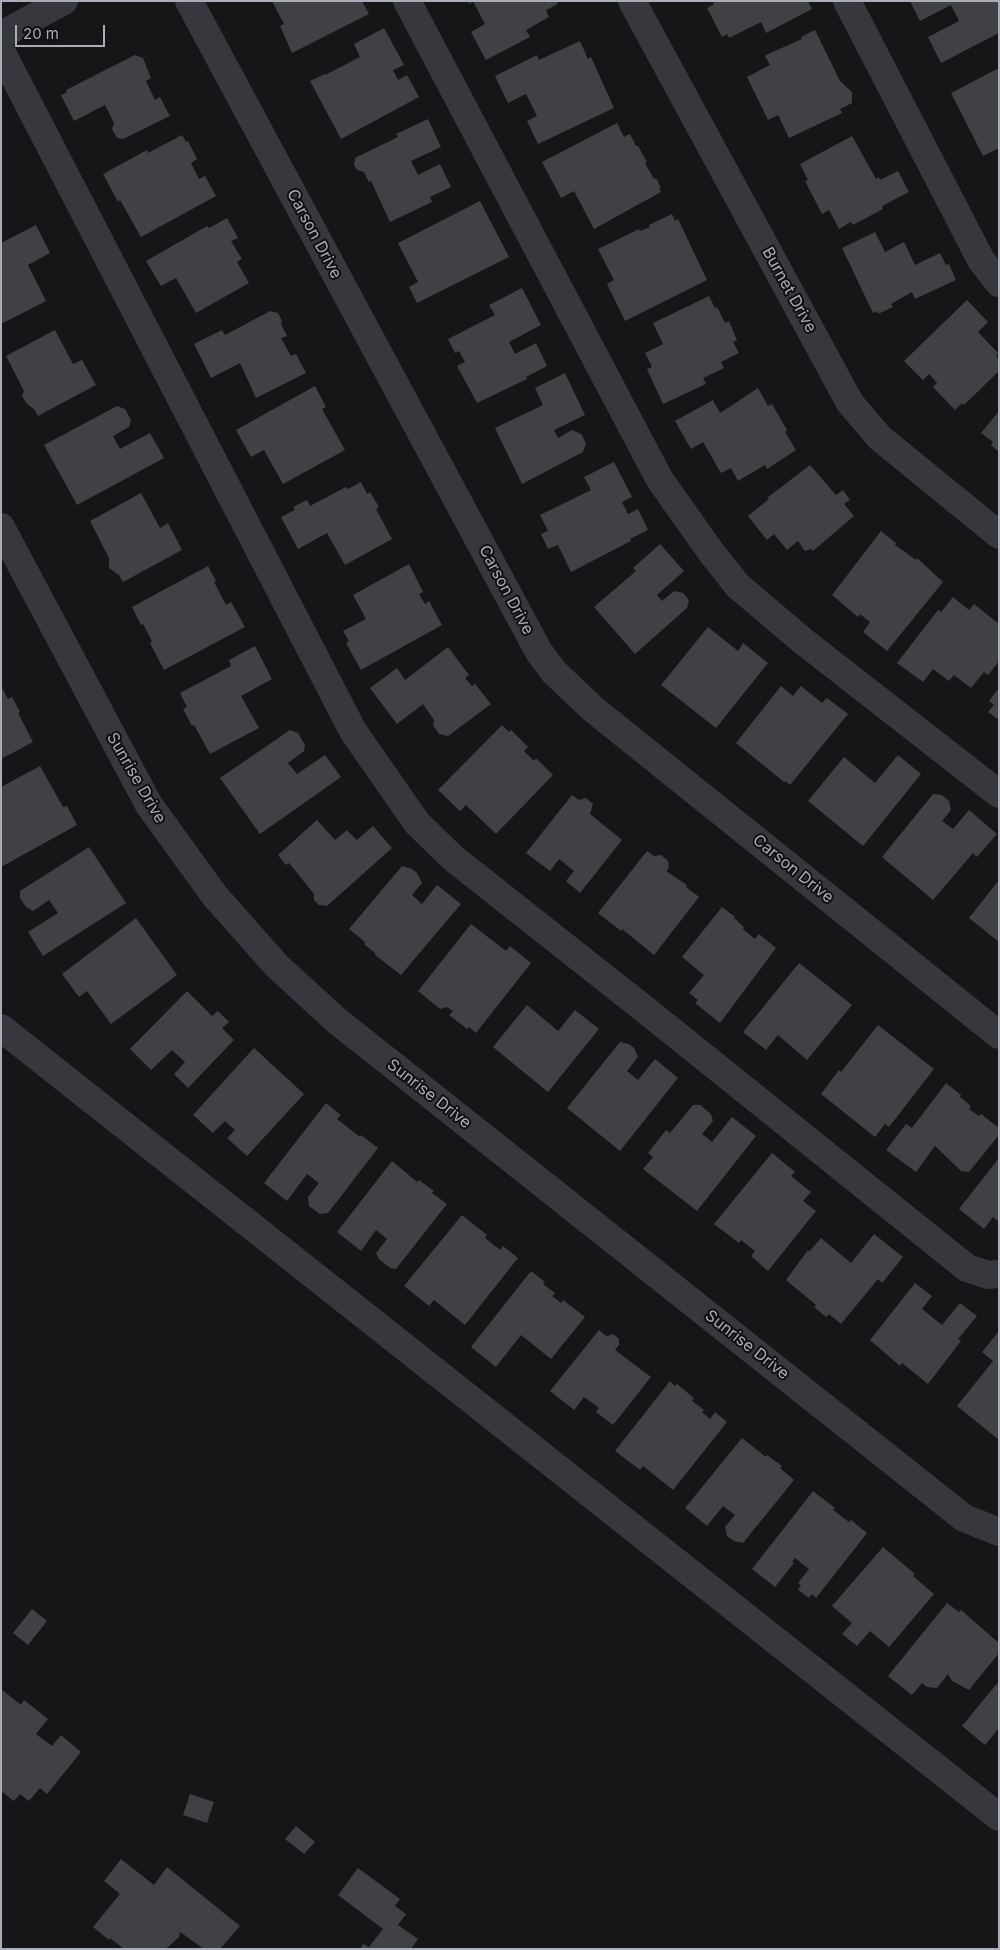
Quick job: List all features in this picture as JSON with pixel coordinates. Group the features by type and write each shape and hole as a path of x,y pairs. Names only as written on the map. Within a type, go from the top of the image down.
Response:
{"street":[{"path":"1,35 64,1"},
{"name":"Carson Drive","path":"189,1 539,652 554,672 593,709 999,1035"},
{"path":"407,1 660,480 711,552 738,586 803,641 999,794"},
{"name":"Burnet Drive","path":"632,1 850,403 880,438 999,535"},
{"path":"847,1 981,260 999,283"},
{"path":"1,51 353,731 417,823 453,858 967,1268 988,1276 999,1274"},
{"name":"Sunrise Drive","path":"1,527 148,805 215,896 277,966 336,1020 964,1518 999,1532"},
{"path":"1,1028 999,1817"}],"building":[{"path":"272,1 362,1 369,14 292,53 280,26 284,24"},
{"path":"473,1 556,1 558,4 546,10 549,17 526,30 530,37 486,60 471,32 485,24"},
{"path":"712,1 808,1 812,9 766,33 761,22 729,38 727,34 722,37 707,8 714,4"},
{"path":"910,1 999,1 999,33 941,63 928,37 959,21 951,5 920,21"},
{"path":"384,28 404,65 393,70 398,80 407,75 419,97 341,139 310,81 360,57 354,44"},
{"path":"815,30 840,81 852,92 852,103 840,109 842,113 789,138 778,115 768,120 747,77 770,65 765,56 802,39 801,37"},
{"path":"580,41 588,59 591,57 614,108 538,144 527,121 537,116 526,94 508,103 495,76 537,55 539,60"},
{"path":"135,55 143,58 151,78 146,81 155,100 160,97 170,116 123,139 117,138 112,129 114,123 105,105 74,121 61,95 67,92 66,90"},
{"path":"999,68 999,148 983,156 951,93"},
{"path":"428,119 441,147 411,161 418,175 440,164 451,187 430,197 432,202 390,222 371,181 369,182 364,172 357,170 354,165 355,158 398,137 396,134"},
{"path":"617,123 624,137 630,134 636,146 638,146 647,162 645,163 661,188 659,189 661,192 594,229 574,191 561,198 542,162"},
{"path":"182,135 186,142 188,141 197,159 191,163 199,179 205,176 216,196 141,237 120,200 118,202 103,174 147,150 148,153"},
{"path":"852,136 876,179 879,177 880,180 898,171 909,192 882,206 883,209 853,225 851,222 839,229 829,210 822,214 805,181 808,180 800,164"},
{"path":"480,201 509,257 417,303 409,287 418,282 398,243"},
{"path":"672,214 675,221 678,219 707,280 625,321 607,284 614,280 598,249 639,229 640,231 650,227 649,225"},
{"path":"227,218 238,238 231,241 242,259 237,262 249,283 196,313 176,278 161,286 146,261 207,226 209,228"},
{"path":"36,225 50,253 28,265 46,301 1,324 1,243"},
{"path":"875,232 885,252 904,242 915,265 940,253 946,265 949,264 956,280 915,299 912,292 891,304 893,307 878,314 877,311 873,313 842,248"},
{"path":"522,288 541,325 509,342 515,354 536,343 547,366 526,377 527,379 477,403 457,366 465,362 459,351 455,353 448,339 495,315 489,305"},
{"path":"709,296 725,323 729,321 737,340 733,342 739,353 721,362 724,368 703,378 706,384 663,404 647,369 652,367 645,353 663,344 653,323"},
{"path":"967,300 988,322 978,332 998,353 996,356 999,359 999,371 964,405 962,403 955,410 933,387 937,383 929,374 923,380 904,361"},
{"path":"270,311 278,313 287,336 281,338 291,356 296,354 306,373 256,398 240,363 211,378 194,344 222,330 225,335"},
{"path":"55,330 73,364 82,360 96,385 38,416 22,396 24,391 6,356"},
{"path":"565,373 585,415 554,430 558,438 572,430 581,434 586,443 583,452 522,484 495,428 543,405 535,388"},
{"path":"315,386 326,407 322,409 345,450 283,484 264,450 251,457 236,430"},
{"path":"758,388 768,406 772,404 796,450 767,469 765,465 738,481 731,468 721,473 703,442 691,449 675,421 713,400 720,413"},
{"path":"117,406 125,409 131,420 129,427 113,436 120,449 150,433 164,458 77,505 44,445"},
{"path":"999,411 999,452 991,445 993,442 981,433"},
{"path":"614,462 632,497 622,502 628,514 638,509 648,530 630,539 631,541 571,572 558,545 548,549 541,534 548,531 540,515 591,490 584,477"},
{"path":"810,465 836,495 843,490 850,500 844,504 854,516 813,551 811,549 805,551 798,541 787,550 774,534 767,540 748,516 769,499 767,498"},
{"path":"361,482 367,494 370,492 379,507 376,509 392,539 345,565 327,533 298,549 281,517 295,510 293,507 307,500 310,506 346,487 348,489"},
{"path":"141,493 160,528 168,523 182,550 123,582 119,575 109,568 109,558 90,521"},
{"path":"881,531 896,543 895,545 916,560 917,558 943,582 887,651 863,632 870,622 860,614 858,617 832,595"},
{"path":"660,544 684,571 657,595 662,601 674,591 683,593 689,600 687,608 635,654 594,607 636,571 633,568"},
{"path":"409,564 423,592 419,594 425,604 429,601 442,625 361,670 346,643 349,641 343,631 366,619 353,595"},
{"path":"208,566 226,605 231,602 245,627 164,670 150,643 152,641 132,607"},
{"path":"953,597 969,610 974,604 999,624 999,661 988,675 984,672 971,688 954,675 949,681 933,669 923,682 897,663 938,610 941,612"},
{"path":"708,627 738,651 743,643 768,663 716,728 661,685"},
{"path":"255,646 272,679 241,696 259,728 210,754 183,709 187,707 180,693 231,666 229,660"},
{"path":"448,647 469,675 465,678 472,686 475,684 491,704 448,736 439,734 433,725 434,720 423,704 397,724 370,688 397,668 405,680"},
{"path":"1,686 8,699 12,697 33,742 1,759"},
{"path":"781,686 793,696 801,686 822,703 827,698 848,714 790,785 736,743"},
{"path":"999,688 999,720 988,712 994,705 989,701"},
{"path":"502,725 509,732 511,730 528,747 524,751 534,761 536,758 553,775 496,834 466,805 460,811 438,790"},
{"path":"290,730 298,733 305,745 304,751 288,763 297,774 325,755 341,777 260,834 220,778"},
{"path":"898,755 921,774 863,846 808,801 844,757 875,783"},
{"path":"40,766 63,807 67,806 77,825 1,867 1,787"},
{"path":"933,794 942,795 949,801 951,810 942,821 953,829 969,810 997,834 977,857 973,853 933,900 882,857"},
{"path":"572,795 579,800 586,798 593,804 590,814 622,840 580,893 566,881 574,871 559,859 550,871 526,853"},
{"path":"317,820 335,840 347,830 357,840 373,826 392,848 327,906 319,905 314,900 314,894 289,863 286,865 278,855"},
{"path":"89,847 126,903 43,956 28,932 58,913 49,900 33,911 26,907 20,898 20,891"},
{"path":"647,851 654,856 661,855 668,861 669,868 666,871 687,885 686,887 699,897 654,955 622,929 621,931 598,913"},
{"path":"402,866 412,869 417,873 422,883 412,895 422,904 437,885 461,904 401,975 375,955 364,944 365,942 349,929"},
{"path":"999,880 999,942 969,918"},
{"path":"722,907 735,917 744,927 743,929 755,939 759,934 776,948 720,1023 695,1003 698,1000 689,993 704,975 682,957"},
{"path":"136,918 177,975 111,1024 87,991 79,997 62,974"},
{"path":"471,924 506,951 510,946 531,963 476,1033 469,1027 467,1029 449,1015 453,1011 447,1007 440,1009 418,991"},
{"path":"799,963 852,1005 807,1060 778,1035 766,1050 743,1032"},
{"path":"187,991 212,1016 218,1011 229,1022 222,1028 234,1040 188,1088 174,1074 185,1062 172,1050 151,1070 130,1049"},
{"path":"527,1005 558,1031 575,1010 599,1029 548,1092 493,1047"},
{"path":"878,1025 934,1069 889,1127 885,1124 875,1137 821,1094"},
{"path":"620,1042 629,1044 634,1048 638,1057 627,1071 638,1080 655,1059 678,1078 620,1151 567,1108"},
{"path":"254,1048 304,1094 247,1156 227,1138 235,1130 225,1121 213,1133 193,1115"},
{"path":"946,1083 971,1106 969,1109 979,1116 981,1114 999,1128 999,1135 969,1172 961,1171 935,1146 916,1172 886,1150 906,1124 912,1128"},
{"path":"326,1103 341,1115 337,1119 378,1148 328,1213 320,1214 309,1206 308,1197 319,1183 307,1174 287,1201 264,1183"},
{"path":"693,1105 700,1105 711,1114 713,1121 702,1134 712,1142 732,1117 756,1136 697,1211 643,1169 653,1157 648,1153 666,1130 670,1133"},
{"path":"772,1153 795,1172 791,1176 811,1192 803,1201 816,1211 768,1271 751,1256 755,1251 741,1240 739,1243 714,1224"},
{"path":"999,1158 999,1222 993,1217 984,1229 959,1209"},
{"path":"392,1161 417,1182 419,1180 434,1191 432,1193 447,1204 396,1269 390,1268 379,1259 376,1253 387,1239 376,1230 361,1251 337,1232"},
{"path":"462,1215 487,1235 485,1238 500,1250 503,1246 518,1258 465,1325 434,1300 429,1306 404,1286"},
{"path":"874,1234 903,1257 882,1283 878,1279 841,1324 829,1314 826,1317 814,1307 816,1305 786,1280 808,1250 809,1252 821,1238 851,1263"},
{"path":"531,1271 555,1293 552,1296 561,1303 563,1300 585,1317 551,1359 521,1335 496,1367 471,1347"},
{"path":"915,1283 932,1296 922,1309 942,1325 960,1303 977,1316 958,1339 961,1341 928,1384 902,1363 900,1366 870,1340"},
{"path":"599,1330 606,1336 613,1334 619,1339 619,1345 615,1350 651,1377 613,1425 596,1412 599,1408 584,1397 574,1410 550,1391"},
{"path":"999,1331 999,1440 957,1406 993,1361 982,1352"},
{"path":"670,1381 675,1386 677,1384 694,1398 692,1401 704,1410 702,1412 710,1419 715,1412 727,1422 673,1490 643,1466 640,1470 615,1451"},
{"path":"742,1438 766,1457 767,1455 782,1466 780,1468 794,1480 743,1543 734,1541 727,1536 725,1527 735,1515 723,1506 707,1526 685,1508"},
{"path":"813,1491 835,1508 833,1510 849,1522 851,1520 867,1533 816,1598 812,1594 809,1598 798,1590 801,1585 798,1583 809,1569 795,1558 792,1562 794,1563 775,1587 752,1569"},
{"path":"883,1547 915,1574 913,1576 934,1594 889,1647 870,1631 857,1646 842,1634 852,1623 832,1606"},
{"path":"947,1603 959,1612 961,1610 999,1643 999,1653 969,1690 952,1681 948,1674 937,1688 927,1687 922,1683 912,1695 888,1676"},
{"path":"32,1609 47,1621 28,1645 13,1633"},
{"path":"999,1681 999,1728 985,1745 962,1726"},
{"path":"1,1689 21,1705 24,1700 48,1719 36,1734 52,1746 61,1735 81,1752 47,1794 40,1788 29,1801 20,1794 14,1801 1,1791"},
{"path":"190,1794 214,1802 207,1823 183,1815"},
{"path":"296,1826 315,1842 304,1854 285,1839"},
{"path":"121,1859 154,1885 167,1867 240,1926 220,1949 204,1949 180,1932 179,1937 166,1949 124,1949 93,1927 120,1894 104,1881"},
{"path":"358,1868 400,1899 395,1906 406,1914 398,1925 418,1939 411,1949 360,1949 363,1944 369,1947 383,1929 338,1895"}]}
